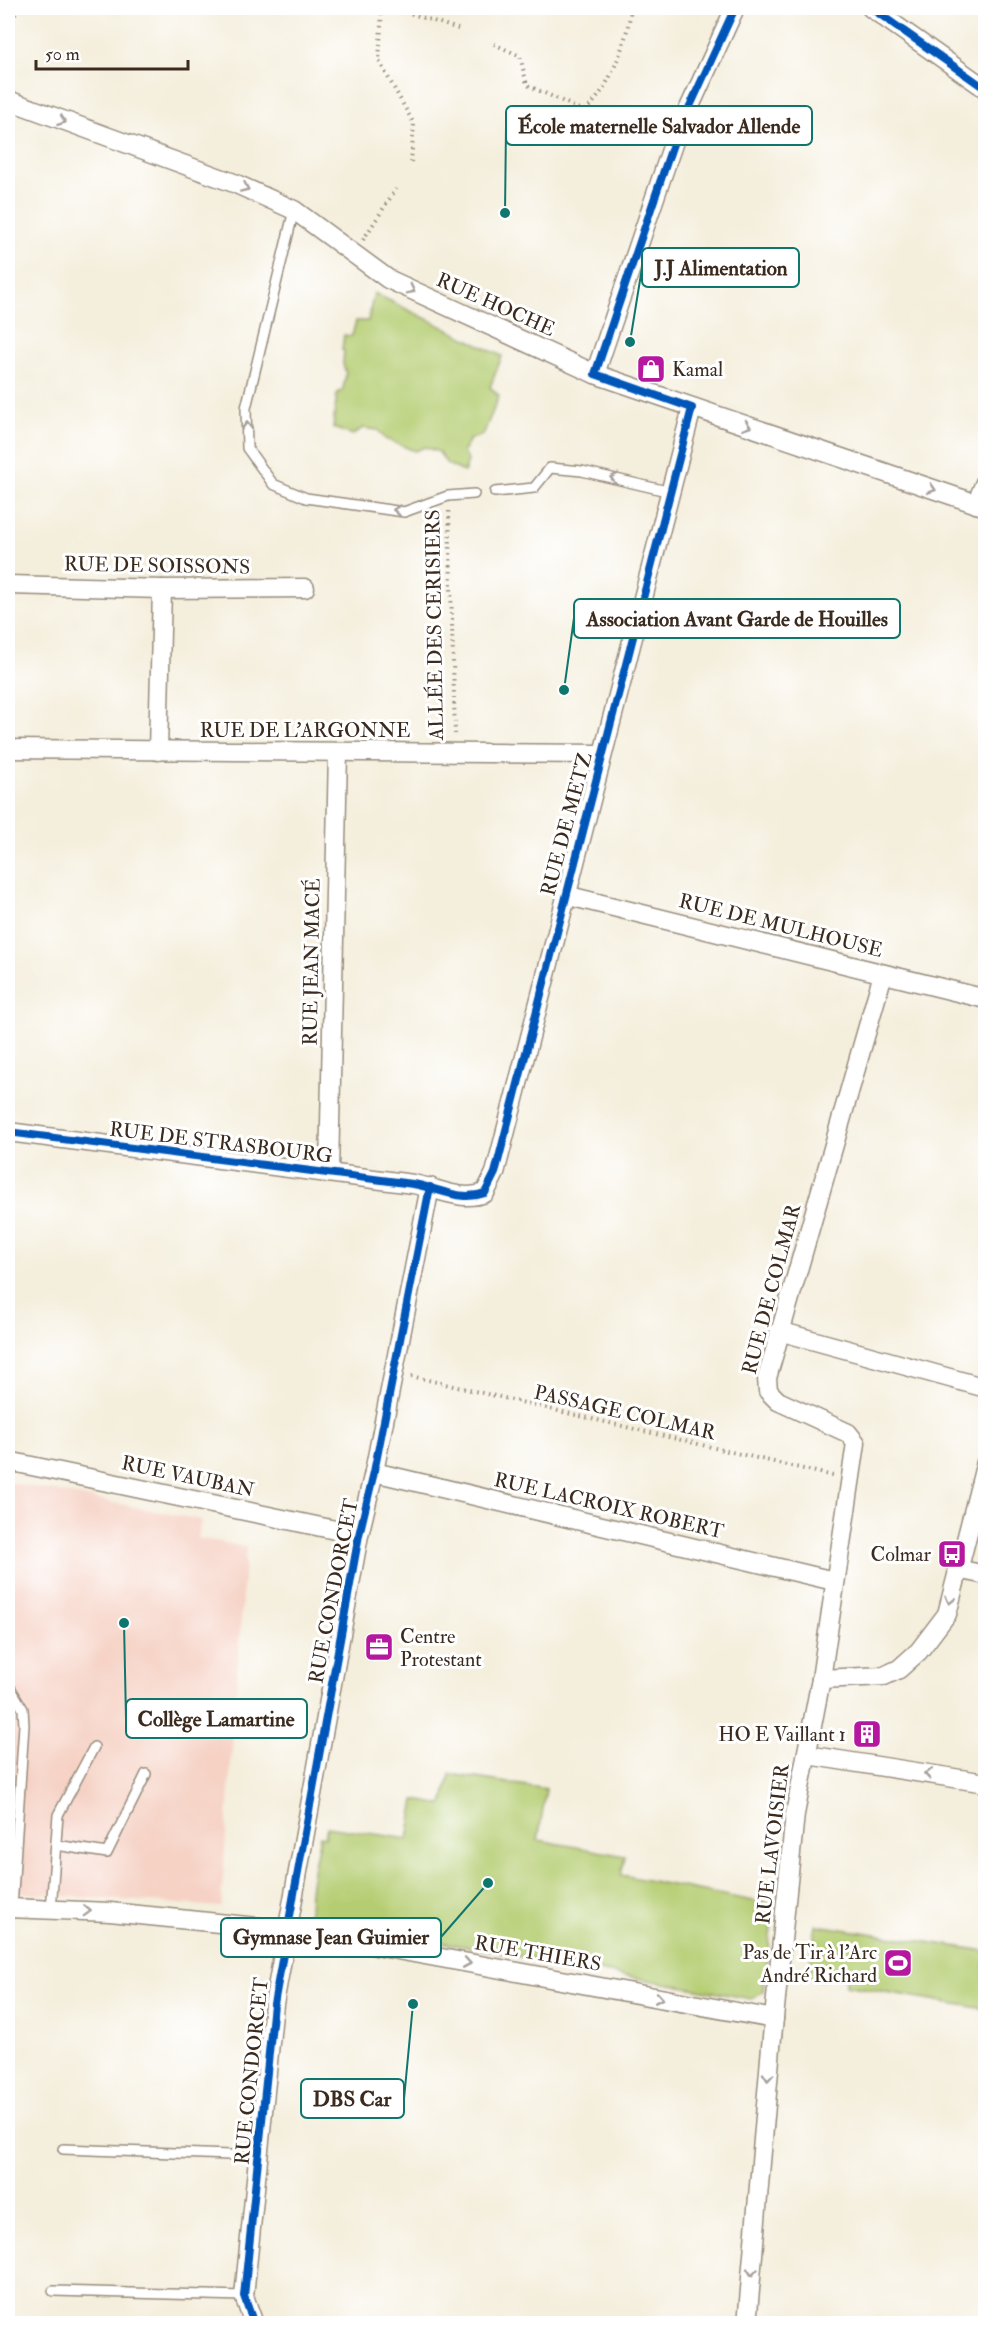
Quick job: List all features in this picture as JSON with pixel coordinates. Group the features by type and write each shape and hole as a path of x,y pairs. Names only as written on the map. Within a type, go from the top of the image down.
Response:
{"street":[{"path":"595,374 674,141 735,8"},
{"path":"871,8 986,89"},
{"name":"RUE HOCHE","path":"8,100 234,183 294,210 388,279 595,374 981,506"},
{"name":"RUE DE METZ","path":"430,1187 459,1197 473,1197 485,1193 495,1173 692,408"},
{"path":"981,506 986,480"},
{"name":"RUE DE SOISSONS","path":"8,585 305,588"},
{"path":"158,752 162,588"},
{"name":"RUE DE L'ARGONNE","path":"8,749 602,754"},
{"name":"RUE JEAN MACÉ","path":"328,1172 338,752"},
{"name":"RUE DE MULHOUSE","path":"565,895 986,999"},
{"name":"RUE DE COLMAR","path":"821,1679 855,1443 848,1433 778,1401 768,1391 767,1378 883,974"},
{"name":"RUE DE STRASBOURG","path":"8,1132 430,1187"},
{"name":"RUE CONDORCET","path":"254,2324 244,2296 274,2004 359,1535 374,1472 430,1187"},
{"path":"779,1331 986,1388"},
{"name":"RUE VAUBAN","path":"8,1461 359,1535"},
{"path":"821,1679 884,1676 899,1669 919,1651 947,1614 986,1462"},
{"name":"RUE LACROIX ROBERT","path":"374,1472 834,1581"},
{"path":"957,1569 986,1575"},
{"name":"RUE LAVOISIER","path":"747,2324 795,1814 821,1679"},
{"path":"807,1755 986,1783"},
{"name":"RUE THIERS","path":"10,1908 121,1913 288,1930 774,2019"}],"lane":[{"name":"ALLÉE DES CERISIERS","path":"294,210 246,408 247,448 273,484 306,498 404,512 448,496 474,494"},
{"path":"495,492 534,488 550,468 582,471 670,492"},
{"path":"8,1684 23,1709 24,1725 10,1908"},
{"path":"51,1910 58,1815 94,1747"},
{"path":"56,1845 107,1853 146,1774"},
{"path":"63,2150 258,2156"},
{"path":"53,2291 244,2296"}],"path":[{"path":"8,38 17,8"},
{"path":"382,8 379,61 414,124 411,162"},
{"path":"394,8 458,29"},
{"path":"584,111 594,103 603,90 620,49 631,8"},
{"path":"494,44 520,56 527,85 584,111 601,112 674,141"},
{"path":"355,254 396,189"}],"shaded area":[{"path":"8,1482 201,1520 198,1538 246,1547 221,1907 8,1892 13,1711 8,1702"}],"green space":[{"path":"374,293 502,356 490,387 499,396 483,435 470,439 463,452 468,461 464,472 447,464 439,452 425,447 415,451 385,439 378,430 363,428 353,435 333,428 337,394 343,389 346,373 342,350 344,335 352,336 356,321 368,321"},
{"path":"450,1774 546,1789 538,1840 625,1856 621,1875 774,1905 763,1991 751,1999 310,1918 314,1867 320,1836 325,1837 327,1827 408,1839 415,1800 443,1805"},
{"name":"Pas de Tir à l'Arc André Richard","path":"816,1925 985,1951 985,2009 846,1985 846,1978 825,1975 824,1980 808,1978"}],"cycle path":[{"path":"8,1132 413,1184 458,1195 485,1193 495,1173 692,408 595,374 674,141 735,8"},
{"path":"871,8 986,89"},
{"path":"254,2324 244,2296 274,2004 359,1535 374,1472 430,1187"}],"place":[{"name":"École maternelle Salvador Allende","path":"505,213"},
{"name":"J.J Alimentation","path":"630,342"},
{"name":"Kamal","path":"651,369"},
{"name":"Association Avant Garde de Houilles","path":"564,690"},
{"name":"Colmar","path":"952,1554"},
{"name":"Collège Lamartine","path":"124,1623"},
{"name":"Centre Protestant","path":"379,1647"},
{"name":"HO E Vaillant 1","path":"867,1734"},
{"name":"Gymnase Jean Guimier","path":"488,1883"},
{"name":"Pas de Tir à l'Arc André Richard","path":"898,1963"},
{"name":"DBS Car","path":"413,2004"}]}
